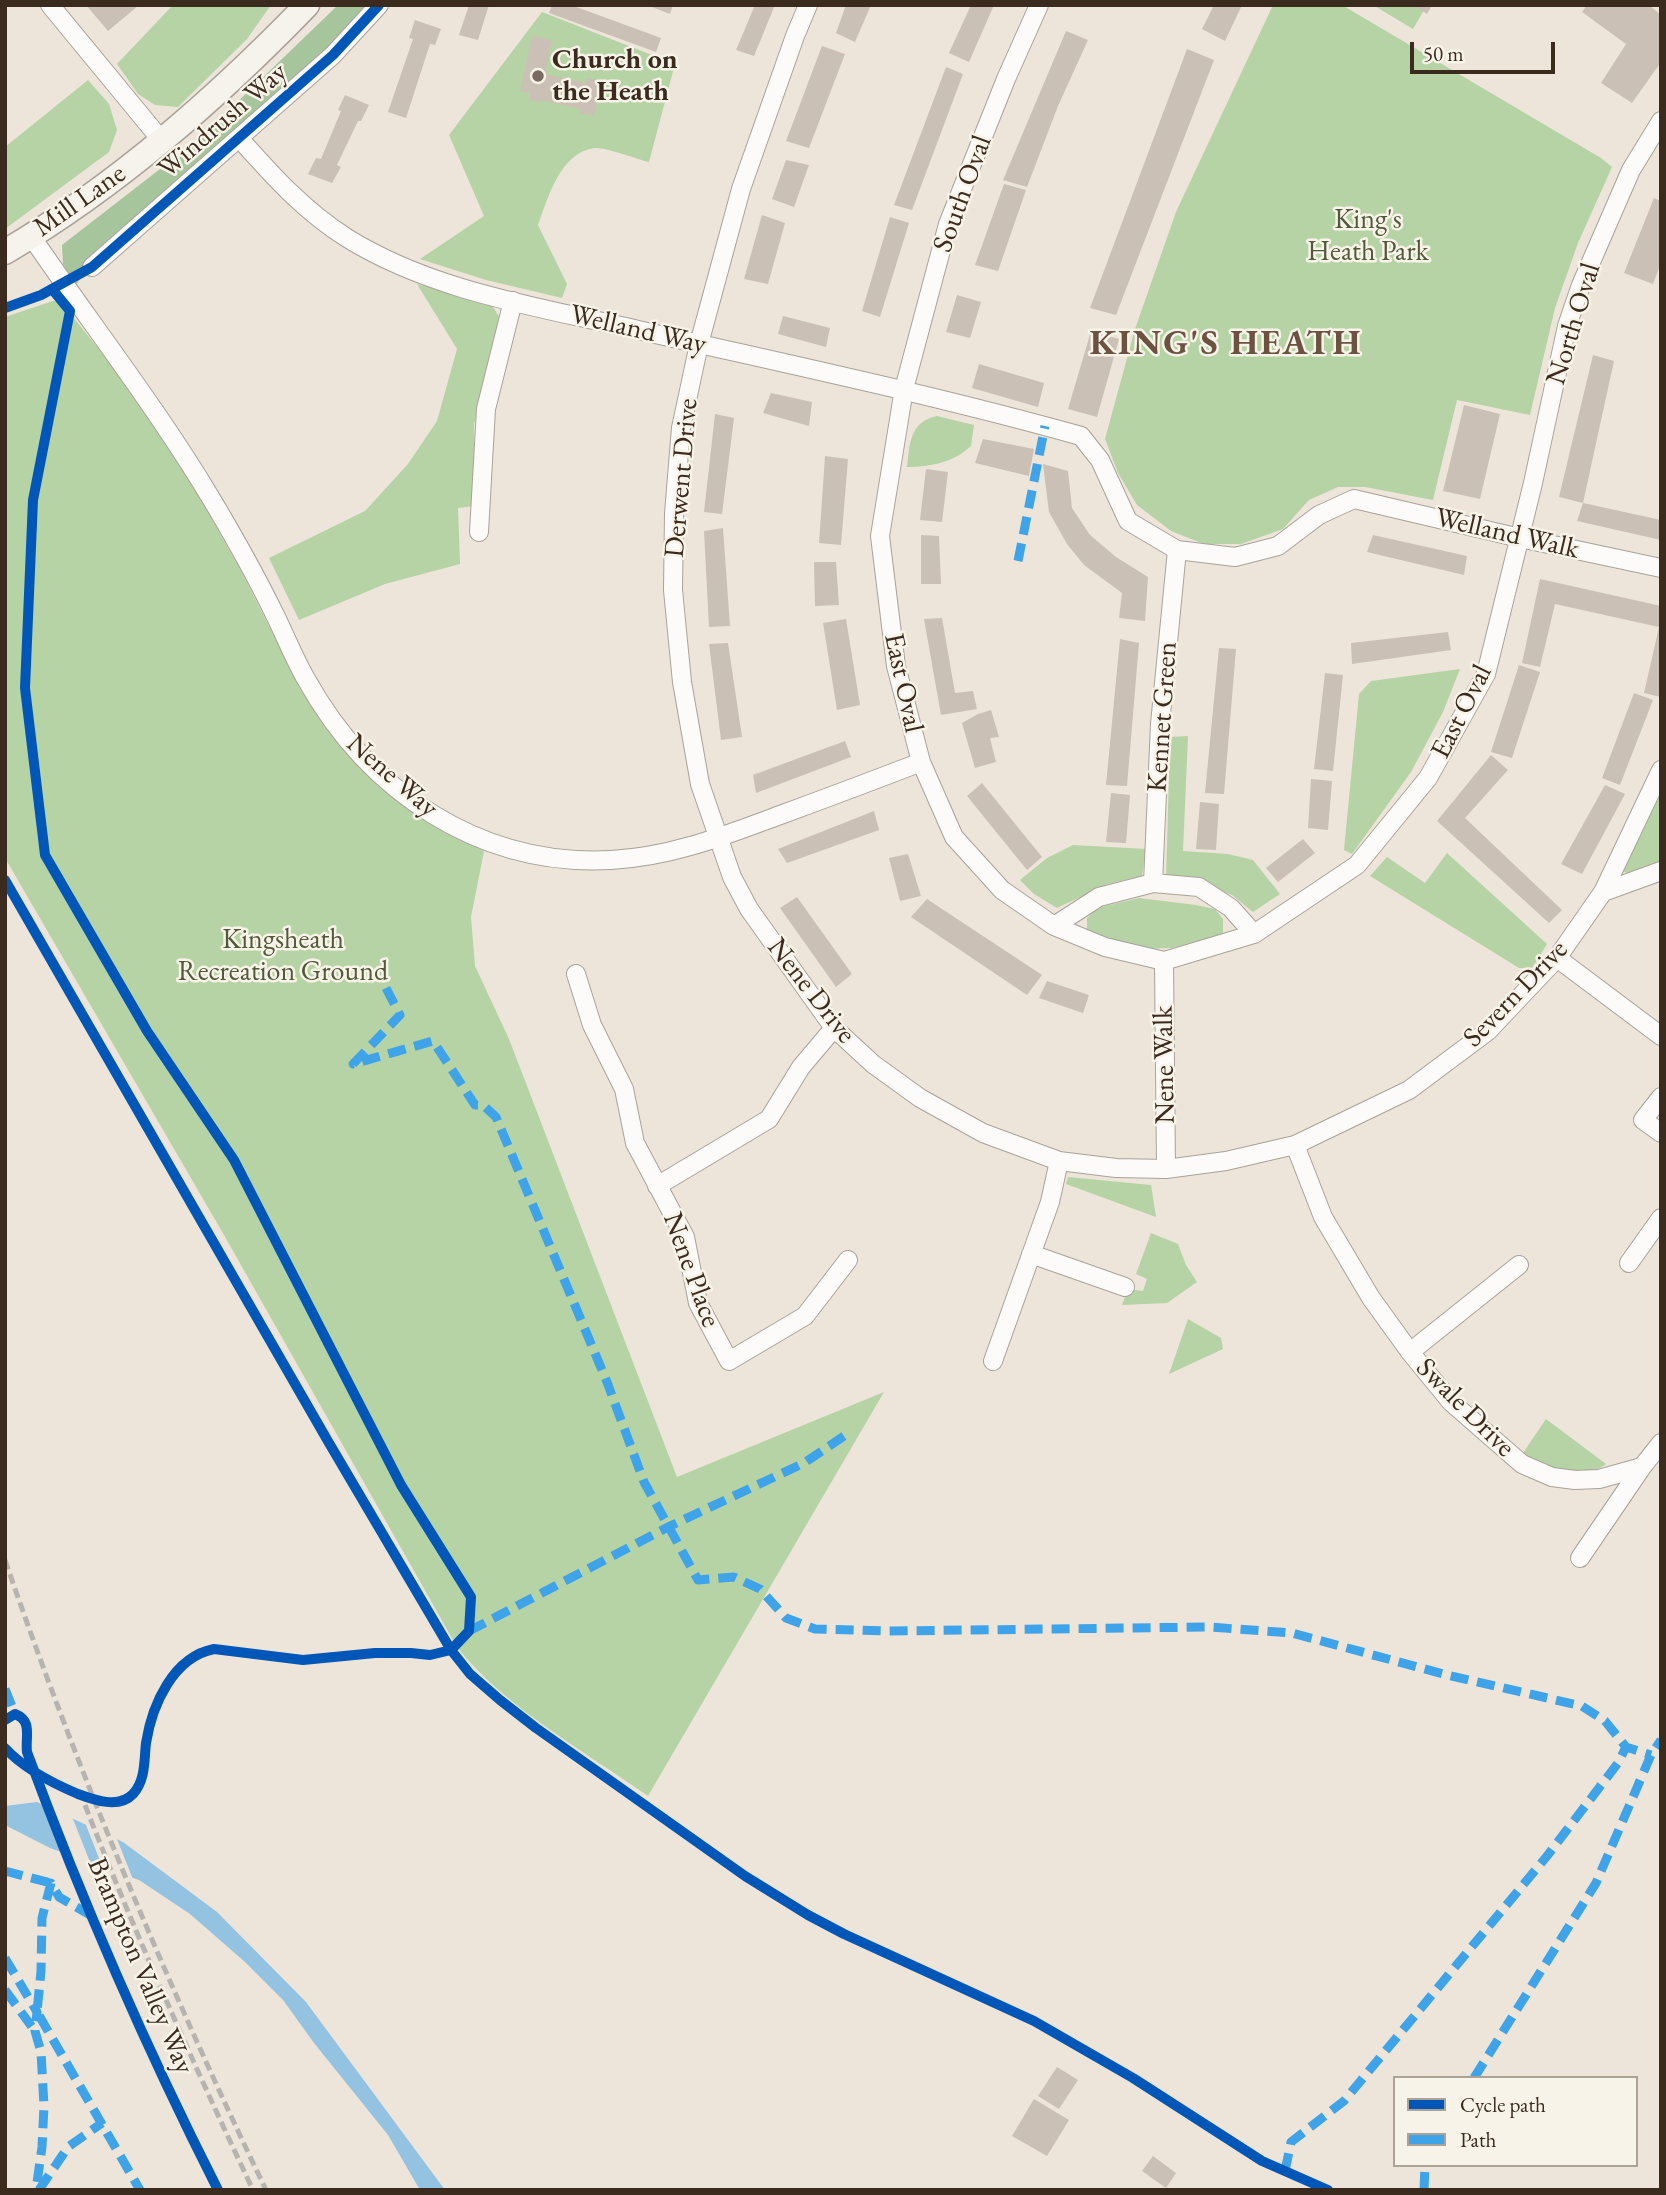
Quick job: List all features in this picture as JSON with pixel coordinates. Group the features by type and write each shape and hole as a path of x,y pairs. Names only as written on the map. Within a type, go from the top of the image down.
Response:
{"street":[{"path":"50,5 162,141"},
{"name":"Mill Lane","path":"5,252 96,193 162,141 227,84 307,5"},
{"name":"Windrush Way","path":"92,267 333,55 379,5"},
{"name":"Derwent Drive","path":"717,838 700,784 689,729 673,590 674,513 681,428 699,344 741,189 808,5"},
{"name":"South Oval","path":"904,389 948,224 1039,5"},
{"name":"North Oval","path":"1520,538 1567,326 1581,285 1631,170 1661,121"},
{"name":"Welland Way","path":"239,138 296,200 320,220 348,238 425,277 513,301 904,389 1081,436 1100,460 1128,521 1177,550"},
{"name":"Nene Way","path":"31,236 189,463 246,560 307,682 338,728 374,769 410,800 439,819 511,850 566,860 645,857 677,851 717,838 921,762"},
{"path":"479,532 486,409 513,301"},
{"name":"East Oval","path":"904,389 880,536 896,666 921,762 954,837 1002,890 1054,926 1105,947 1164,961 1254,934 1357,865 1429,778 1486,674 1520,538"},
{"name":"Welland Walk","path":"1177,550 1235,557 1278,546 1319,515 1353,499 1661,568"},
{"name":"Kennet Green","path":"1153,883 1160,724 1177,550"},
{"name":"Severn Drive","path":"1295,1145 1409,1090 1488,1031 1557,958 1603,892 1661,770"},
{"name":"Nene Drive","path":"717,838 732,877 749,909 834,1028 873,1065 920,1098 983,1133 1059,1161 1116,1168 1167,1169 1226,1161 1295,1145"},
{"path":"1603,892 1661,872"},
{"path":"1054,926 1099,897 1153,883 1199,887 1231,908 1254,934"},
{"path":"1557,958 1661,1036"},
{"name":"Nene Walk","path":"1164,961 1167,1169"},
{"name":"Nene Place","path":"576,974 592,1025 624,1088 635,1143 685,1237 698,1303 729,1361 804,1316 848,1260"},
{"name":"Nene Place","path":"657,1186 769,1119 801,1067 834,1028"},
{"path":"1661,1097 1643,1121 1661,1133"},
{"name":"Swale Drive","path":"1295,1145 1323,1217 1371,1298 1451,1402 1522,1464 1552,1477 1599,1479 1642,1467"},
{"path":"993,1361 1050,1202 1059,1161"},
{"path":"1629,1263 1661,1218"},
{"path":"1031,1254 1125,1287"},
{"name":"Swale Drive","path":"1410,1352 1520,1265"},
{"path":"1580,1558 1661,1443"}],"green space":[{"path":"173,5 271,5 247,39 178,107 155,105 138,94 117,64"},
{"path":"338,5 374,5 328,54 96,259 75,286 63,264 62,245 200,138"},
{"name":"King's Heath Park","path":"1273,5 1342,5 1612,167 1578,243 1555,308 1530,415 1457,400 1433,500 1365,487 1338,487 1309,500 1283,529 1241,544 1204,544 1171,531 1137,505 1118,473 1105,439 1135,329 1176,212"},
{"path":"1373,5 1427,5 1413,29"},
{"path":"542,12 675,64 649,162 600,148 583,151 564,167 551,190 538,225 567,284 562,298 486,280 420,259 484,216 449,135"},
{"path":"88,80 109,104 117,130 109,152 5,229 5,147"},
{"path":"417,284 492,305 501,320 474,424 474,506 458,508 460,564 385,584 299,620 269,558 365,511 408,464 437,421 457,349"},
{"name":"Kingsheath Recreation Ground","path":"53,301 61,302 118,373 182,467 241,571 303,693 330,732 393,798 432,825 484,851 471,917 475,966 509,1039 677,1477 884,1392 648,1796 522,1709 476,1669 457,1647 224,1235 5,858 5,317"},
{"path":"937,416 974,425 971,446 942,462 907,467 910,442 916,429 921,423"},
{"path":"1460,669 1443,712 1411,772 1352,854 1344,850 1359,694 1371,681"},
{"path":"1188,736 1183,851 1228,854 1253,860 1280,894 1253,912 1232,895 1166,879 1170,737"},
{"path":"1661,793 1661,861 1627,873 1623,871"},
{"path":"1073,845 1146,849 1142,876 1108,884 1057,908 1034,894 1020,880 1047,858"},
{"path":"1447,853 1547,944 1532,968 1519,968 1370,876 1387,857 1425,883"},
{"path":"1139,898 1215,909 1223,919 1223,934 1172,948 1144,949 1087,933 1087,918 1097,908"},
{"path":"1068,1177 1151,1185 1156,1217 1066,1184"},
{"path":"1151,1233 1178,1244 1186,1265 1197,1282 1167,1303 1122,1305 1128,1289 1143,1291 1147,1279 1136,1274"},
{"path":"1188,1319 1221,1338 1223,1349 1169,1374"},
{"path":"1546,1419 1606,1464 1597,1469 1575,1472 1540,1464 1521,1456"}],"water":[{"path":"37,1802 123,1842 217,1912 306,2002 445,2190 420,2190 388,2135 283,2000 190,1914 139,1880 50,1848 5,1825 5,1806"}],"pier":[{"path":"39,1799 71,1814 92,1867 63,1857"},
{"path":"84,1820 115,1834 134,1882 104,1871"}],"building":[{"path":"86,5 139,5 108,31"},
{"path":"469,5 489,5 478,40 459,35"},
{"path":"552,5 571,5 661,38 656,52 549,13"},
{"path":"647,5 673,5 670,14"},
{"path":"755,5 775,5 754,56 736,50"},
{"path":"846,5 871,5 855,42 836,33"},
{"path":"971,5 994,5 969,62 949,53"},
{"path":"1214,5 1242,5 1225,41 1202,29"},
{"path":"1413,5 1432,5 1427,14"},
{"path":"1587,5 1649,5 1661,15 1661,62 1632,103 1601,83 1626,44 1582,12"},
{"path":"415,20 441,29 435,45 430,44 406,118 388,112 413,39 409,38"},
{"path":"1066,31 1088,40 1058,106 1027,187 1003,180"},
{"name":"Church on the Heath","path":"532,36 552,40 545,74 586,83 587,78 602,81 594,116 580,113 581,109 529,100 531,93 520,91"},
{"path":"822,46 845,54 809,148 786,141"},
{"path":"1187,49 1214,60 1116,315 1090,308"},
{"path":"946,67 963,74 912,210 894,205"},
{"path":"345,95 369,105 361,121 358,121 337,165 341,167 332,183 308,174 316,158 321,159"},
{"path":"786,160 809,165 794,207 772,199"},
{"path":"1004,184 1026,190 998,271 975,265"},
{"path":"1654,198 1661,201 1661,263 1653,284 1624,273"},
{"path":"762,215 785,223 768,284 744,279"},
{"path":"890,217 909,223 880,317 862,311"},
{"path":"957,295 981,302 970,338 946,332"},
{"path":"783,316 830,328 826,347 778,334"},
{"path":"1091,331 1119,339 1097,417 1068,409"},
{"path":"1593,355 1614,361 1583,503 1559,497"},
{"path":"979,364 1044,383 1038,407 972,388"},
{"path":"771,393 812,402 809,426 763,413"},
{"path":"1464,405 1500,414 1480,499 1443,491"},
{"path":"715,414 734,418 722,514 704,512"},
{"path":"983,439 1034,449 1029,476 975,463"},
{"path":"825,456 848,459 841,545 819,543"},
{"path":"1043,464 1068,471 1072,508 1090,535 1116,557 1148,577 1145,621 1119,618 1122,593 1084,565 1067,544 1049,512"},
{"path":"926,469 948,472 942,522 920,520"},
{"path":"1583,503 1661,520 1661,540 1577,521"},
{"path":"723,528 730,626 709,627 704,531"},
{"path":"921,535 939,536 941,584 921,584"},
{"path":"1373,535 1467,556 1464,575 1367,552"},
{"path":"814,562 836,562 839,605 815,606"},
{"path":"1540,579 1661,606 1661,697 1644,693 1659,627 1555,604 1540,667 1522,663"},
{"path":"942,618 955,693 973,691 977,709 941,715 924,619"},
{"path":"846,619 860,705 837,710 823,623"},
{"path":"1448,632 1451,650 1352,664 1351,643"},
{"path":"1120,639 1139,643 1127,786 1106,785"},
{"path":"728,643 742,737 721,740 709,644"},
{"path":"1219,648 1236,649 1224,794 1205,793"},
{"path":"1519,665 1540,672 1512,758 1491,752"},
{"path":"1325,673 1343,675 1333,771 1314,769"},
{"path":"1634,693 1653,700 1620,785 1602,778"},
{"path":"991,710 999,737 990,738 996,762 975,768 962,723"},
{"path":"845,741 851,757 756,793 753,775"},
{"path":"1491,755 1508,770 1465,818 1562,910 1549,923 1437,821"},
{"path":"1311,779 1332,781 1328,830 1308,828"},
{"path":"982,783 1042,857 1027,870 967,796"},
{"path":"1605,785 1625,794 1582,874 1561,864"},
{"path":"1111,793 1130,795 1126,843 1106,842"},
{"path":"1200,802 1219,804 1216,850 1196,849"},
{"path":"874,811 879,830 787,863 778,849"},
{"path":"1303,839 1315,853 1278,882 1266,868"},
{"path":"908,854 921,896 900,901 889,858"},
{"path":"797,897 852,974 836,987 780,908"},
{"path":"927,899 1042,975 1027,995 911,917"},
{"path":"1047,981 1089,995 1083,1013 1039,998"},
{"path":"1057,2067 1078,2080 1059,2109 1038,2096"},
{"path":"1034,2099 1069,2120 1047,2156 1012,2136"},
{"path":"1153,2156 1176,2173 1166,2188 1142,2171"}],"railway":[{"path":"5,1560 63,1720 126,1878 159,1957 266,2190"},
{"path":"85,1805 124,1903 253,2190"}],"marked path":[{"path":"1018,561 1045,426"},
{"path":"386,988 400,1015 353,1064 433,1041 475,1105 483,1105 496,1117 607,1382 644,1482 698,1580 734,1577 760,1589 786,1618 815,1629 888,1631 1209,1627 1292,1633 1447,1675 1582,1706 1605,1721 1626,1747 1651,1755"},
{"path":"469,1631 668,1527 804,1463 850,1432"},
{"path":"5,1689 15,1714"},
{"path":"1475,2076 1596,1883 1651,1755 1661,1740"},
{"path":"1285,2171 1291,2142 1344,2101 1547,1856 1618,1763 1626,1747"},
{"path":"5,1871 51,1883"},
{"path":"92,1916 59,1897 51,1883 42,1918 37,2012 140,2190"},
{"path":"5,1958 37,2012 35,2031 41,2052 44,2106 36,2190"},
{"path":"5,1990 35,2031"},
{"path":"39,2190 68,2147 102,2123"},
{"path":"1424,2190 1425,2167"}],"cycle path":[{"path":"5,308 41,295 92,267 333,55 379,5"},
{"path":"5,1748 30,1769 68,1790 99,1801 121,1801 133,1794 140,1782 149,1728 159,1699 176,1672 200,1654 214,1649 303,1660 375,1653 430,1655 451,1650 469,1631 471,1597 401,1485 234,1160 147,1031 45,855 25,688 33,500 70,311 52,289"},
{"path":"5,880 329,1443 451,1650 470,1674 536,1728 745,1876 808,1915 1034,2021 1133,2078 1262,2161 1328,2190"},
{"name":"Brampton Valley Way","path":"5,1720 15,1714 21,1717 26,1725 27,1752 93,1919 140,2028 218,2190"}],"place":[{"name":"Church on the Heath","path":"538,76"}],"district":[{"name":"KING'S HEATH","path":"1226,344"}]}
